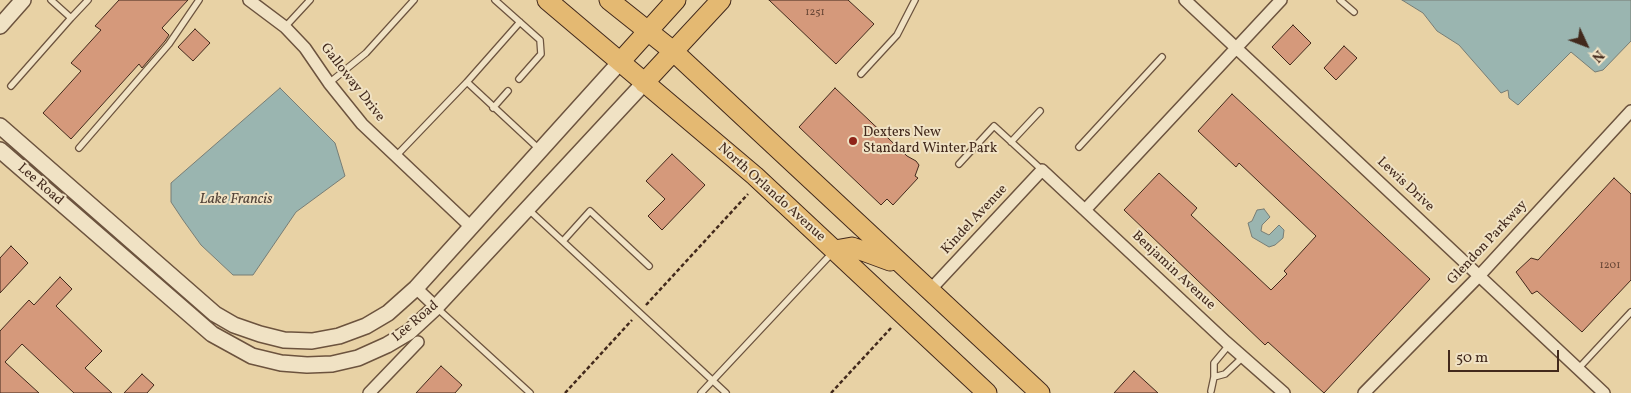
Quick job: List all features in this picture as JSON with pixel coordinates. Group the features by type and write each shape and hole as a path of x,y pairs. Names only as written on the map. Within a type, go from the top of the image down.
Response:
{"main road":[{"name":"North Orlando Avenue","path":"547,0 755,176 987,393"},
{"path":"610,0 674,51 1040,393"},
{"name":"Lee Road","path":"620,62 676,0"},
{"name":"Lee Road","path":"644,83 721,0"},
{"path":"835,250 852,247 870,252 906,268"}],"street":[{"path":"0,26 23,0"},
{"name":"Lewis Drive","path":"1185,0 1604,393"},
{"path":"1085,210 1281,0"},
{"name":"Galloway Drive","path":"255,1 285,27 305,48 362,124 397,155 472,228"},
{"name":"Lee Road","path":"0,126 215,314 234,325 284,340 312,341 339,336 366,326 388,313 416,288 620,62"},
{"name":"Lee Road","path":"0,150 212,334 252,356 281,363 332,364 358,358 387,346 409,332 436,307 644,83"},
{"name":"Glendon Parkway","path":"1364,393 1479,276 1629,116"},
{"name":"Benjamin Avenue","path":"1042,170 1284,393"},
{"name":"Kindel Avenue","path":"930,290 1042,170"},
{"path":"129,262 140,249"},
{"path":"416,288 436,307"},
{"path":"369,393 418,342"}],"lane":[{"path":"51,0 71,18"},
{"path":"11,86 88,0"},
{"path":"79,148 170,44 199,0"},
{"path":"285,27 310,0"},
{"path":"329,82 366,53 414,0"},
{"path":"495,0 540,40 541,54 519,79"},
{"path":"861,74 897,35 916,0"},
{"path":"1340,0 1354,12"},
{"path":"397,155 467,82 520,22"},
{"path":"1079,147 1162,57"},
{"path":"467,82 541,151"},
{"path":"494,108 508,91"},
{"path":"1011,142 1040,111"},
{"path":"959,164 994,126 1042,170"},
{"path":"528,208 726,393"},
{"path":"563,241 590,211 648,266"},
{"path":"701,393 835,250"},
{"path":"436,307 530,393"},
{"path":"1578,369 1631,312"},
{"path":"1210,392 1214,377 1214,363 1230,345"},
{"path":"1214,377 1225,374 1243,357"}],"path":[{"path":"565,393 748,194"},
{"path":"831,393 891,328"}],"water":[{"path":"1402,0 1631,0 1631,41 1603,70 1595,72 1571,52 1518,105 1509,98 1508,90 1501,93 1459,45 1437,31 1423,13"},
{"name":"Lake Francis","path":"280,88 335,143 345,176 296,212 253,275 233,275 201,245 183,220 171,202 171,183"},
{"path":"1264,209 1270,217 1262,225 1261,231 1269,235 1279,225 1284,230 1283,238 1275,245 1269,247 1252,237 1248,223 1252,221 1257,210"}],"building":[{"path":"119,0 188,0 162,28 169,35 165,41 142,68 139,64 71,139 43,113 81,71 71,63 101,30 95,26"},
{"path":"769,0 848,0 874,24 836,64"},
{"path":"1293,25 1311,43 1290,65 1272,47"},
{"path":"195,29 210,43 193,61 178,47"},
{"path":"1344,46 1357,58 1336,80 1324,68"},
{"name":"Dexters New Standard Winter Park","path":"835,88 919,165 915,176 918,178 893,205 887,199 881,205 799,127"},
{"path":"1232,94 1430,279 1324,393 1268,342 1265,345 1124,210 1159,173 1197,208 1191,215 1271,290 1287,274 1284,271 1316,236 1239,163 1236,167 1198,131"},
{"path":"672,154 705,185 662,230 648,216 665,199 646,181"},
{"path":"1614,178 1631,194 1631,280 1582,332 1537,291 1532,294 1516,272 1531,258 1538,260"},
{"path":"11,246 28,263 0,293 0,258"},
{"path":"60,277 72,289 56,306 102,351 85,368 112,393 74,393 22,344 5,362 39,393 0,393 0,331 29,300 34,305"},
{"path":"441,366 462,385 455,393 416,393"},
{"path":"1134,371 1158,393 1114,393"},
{"path":"142,374 154,385 147,393 124,393"}],"place":[{"name":"Dexters New Standard Winter Park","path":"853,141"}]}
